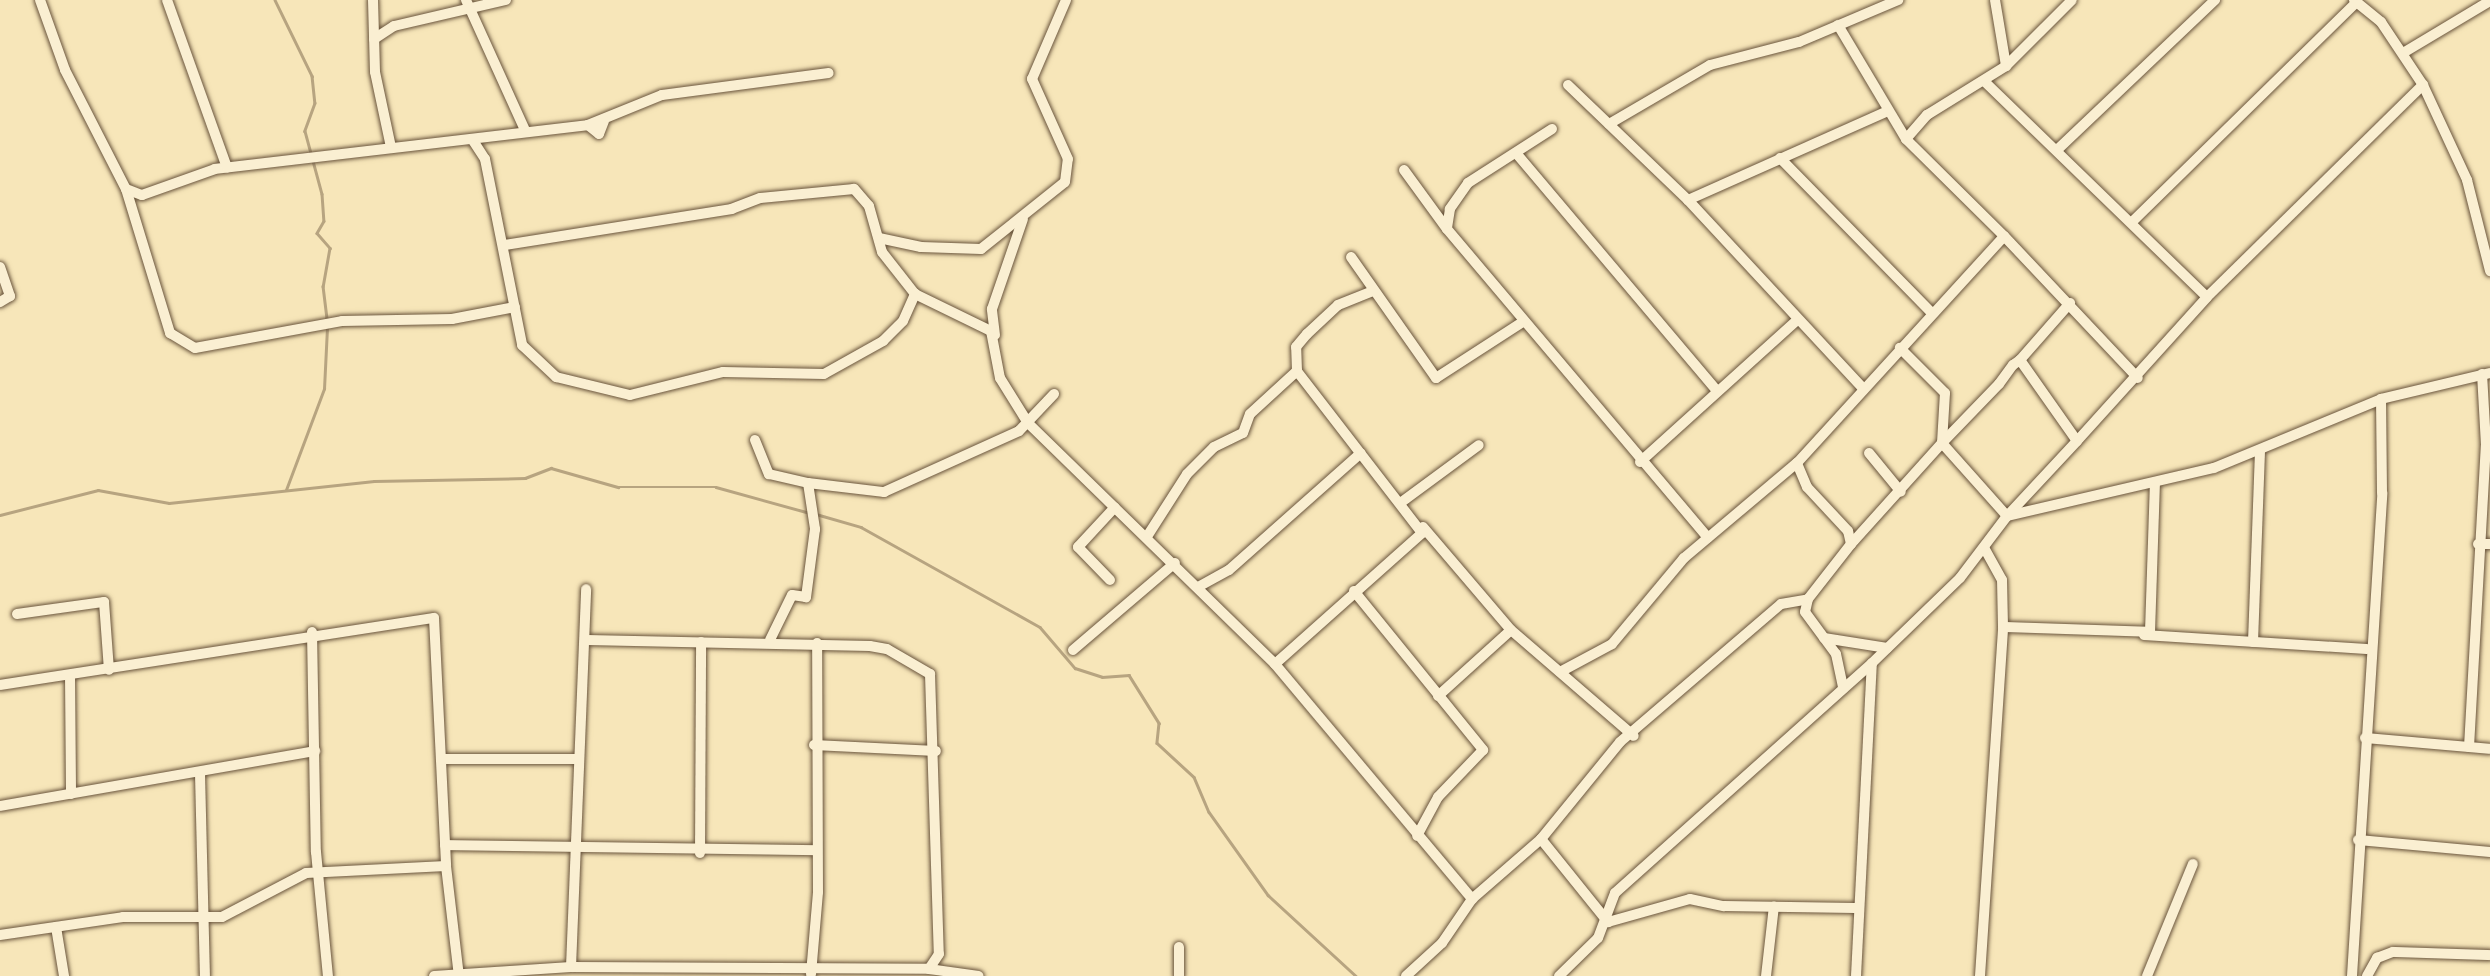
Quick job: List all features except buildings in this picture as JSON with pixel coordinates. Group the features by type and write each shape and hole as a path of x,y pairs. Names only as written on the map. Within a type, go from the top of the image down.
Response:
{"street":[{"path":"167,0 227,168"},
{"path":"373,0 374,39 391,147"},
{"path":"374,39 394,26 467,4 506,0"},
{"path":"879,237 921,247 981,249 1065,182 1068,159 1032,87 1066,0"},
{"path":"1609,124 1710,65 1838,25 1898,0"},
{"path":"1995,0 2006,66"},
{"path":"1906,139 1927,115 2006,66 2072,0"},
{"path":"2057,150 2216,0"},
{"path":"44,1 65,70 126,189 170,333 195,348 342,321 452,320 515,307"},
{"path":"2403,53 2490,1"},
{"path":"2133,221 2355,2 2403,53 2423,85 2467,180 2486,240 2490,271"},
{"path":"467,4 525,130"},
{"path":"1838,25 1906,139 2070,303 2138,379"},
{"path":"126,189 142,195 227,168 472,139 525,130 588,125 604,121 626,105 662,95 829,73"},
{"path":"1984,81 2133,221 2207,298"},
{"path":"1568,85 1688,200 1796,321 1863,387"},
{"path":"1559,976 1608,922 1615,893 1872,663 1986,549 2007,516 2138,379 2207,298 2423,85"},
{"path":"1688,200 1888,111"},
{"path":"1447,229 1450,209 1468,183 1552,129"},
{"path":"472,139 485,159 505,245 522,345 548,373 629,395 723,372 832,371 883,341 903,321 915,294"},
{"path":"1516,153 1716,390"},
{"path":"1780,158 1932,313"},
{"path":"1404,170 1447,229 1640,462 1709,538"},
{"path":"505,245 824,189 854,189 869,206 882,252 915,294 976,321 996,339"},
{"path":"1023,217 992,309 1000,378 1028,423 1148,535 1275,664 1472,899"},
{"path":"1560,672 1623,634 1670,573 1797,463 1863,387 2004,236"},
{"path":"1352,257 1373,291 1436,378 1524,321"},
{"path":"0,267 10,296 0,302"},
{"path":"1373,291 1338,305 1307,334 1296,347 1297,371 1361,453 1511,630 1634,736"},
{"path":"1804,605 1851,544 2070,303"},
{"path":"1640,462 1716,390 1796,321"},
{"path":"1900,348 1945,393 1942,443 2007,516"},
{"path":"2020,360 2077,441"},
{"path":"1148,535 1182,479 1214,447 1243,433 1250,414 1297,371"},
{"path":"2007,516 2155,483 2260,450 2381,399 2486,374 2486,434 2469,747"},
{"path":"755,440 768,474 884,492 1028,423 1055,394"},
{"path":"2352,976 2367,649 2382,493 2381,399"},
{"path":"1403,501 1479,445"},
{"path":"2253,642 2260,450"},
{"path":"1198,587 1229,570 1361,453"},
{"path":"1870,453 1901,492"},
{"path":"1797,463 1807,487 1849,531 1851,544"},
{"path":"770,640 792,595 806,597 808,591 815,551 808,482"},
{"path":"2140,635 2154,622 2155,483"},
{"path":"1110,580 1078,547 1115,507"},
{"path":"1275,664 1423,527"},
{"path":"2478,544 2490,544"},
{"path":"1980,976 2003,627 2002,580 1986,549"},
{"path":"1073,650 1175,563"},
{"path":"571,967 577,758 587,640 586,589"},
{"path":"1354,591 1483,750 1438,797 1417,836"},
{"path":"17,614 104,602 109,670"},
{"path":"1406,976 1441,943 1472,899 1541,839 1574,791 1620,742 1634,736 1781,604 1804,605"},
{"path":"1804,605 1836,654 1843,688"},
{"path":"0,685 109,670 312,632 434,618 446,866 458,974"},
{"path":"2003,627 2367,649"},
{"path":"1438,696 1511,630"},
{"path":"312,632 314,751 328,976"},
{"path":"1824,638 1887,648"},
{"path":"587,640 770,640 887,649 930,674 936,751 939,954 929,969"},
{"path":"700,853 701,642"},
{"path":"2476,642 2490,644"},
{"path":"811,973 817,643"},
{"path":"1856,976 1856,908 1872,663"},
{"path":"70,675 71,794"},
{"path":"2365,738 2490,750"},
{"path":"814,745 936,751"},
{"path":"0,806 200,774 314,751"},
{"path":"441,759 577,758"},
{"path":"200,774 205,976"},
{"path":"1541,839 1608,922"},
{"path":"2358,840 2490,852"},
{"path":"445,845 700,853 815,850"},
{"path":"2147,976 2193,864"},
{"path":"0,935 123,917 202,918 232,913 291,878 446,866"},
{"path":"1608,922 1690,899 1774,906 1856,908"},
{"path":"1766,976 1774,906"},
{"path":"56,928 64,976"},
{"path":"1179,976 1180,947"},
{"path":"2367,976 2377,958 2393,952 2490,955"},
{"path":"434,976 571,967 706,974 929,969 979,976"}],"waterway":[{"path":"275,0 312,76 315,103 305,131 322,194 324,221 317,233 330,248 323,286 327,320"},
{"path":"286,490 324,389 327,327"},
{"path":"0,515 98,490 169,503 374,481 525,478 551,468 618,487 716,487 810,513"},
{"path":"816,514 861,527 1040,627 1075,668 1102,677 1129,675 1159,723 1157,743 1194,777 1209,812 1268,895 1356,976"}]}
